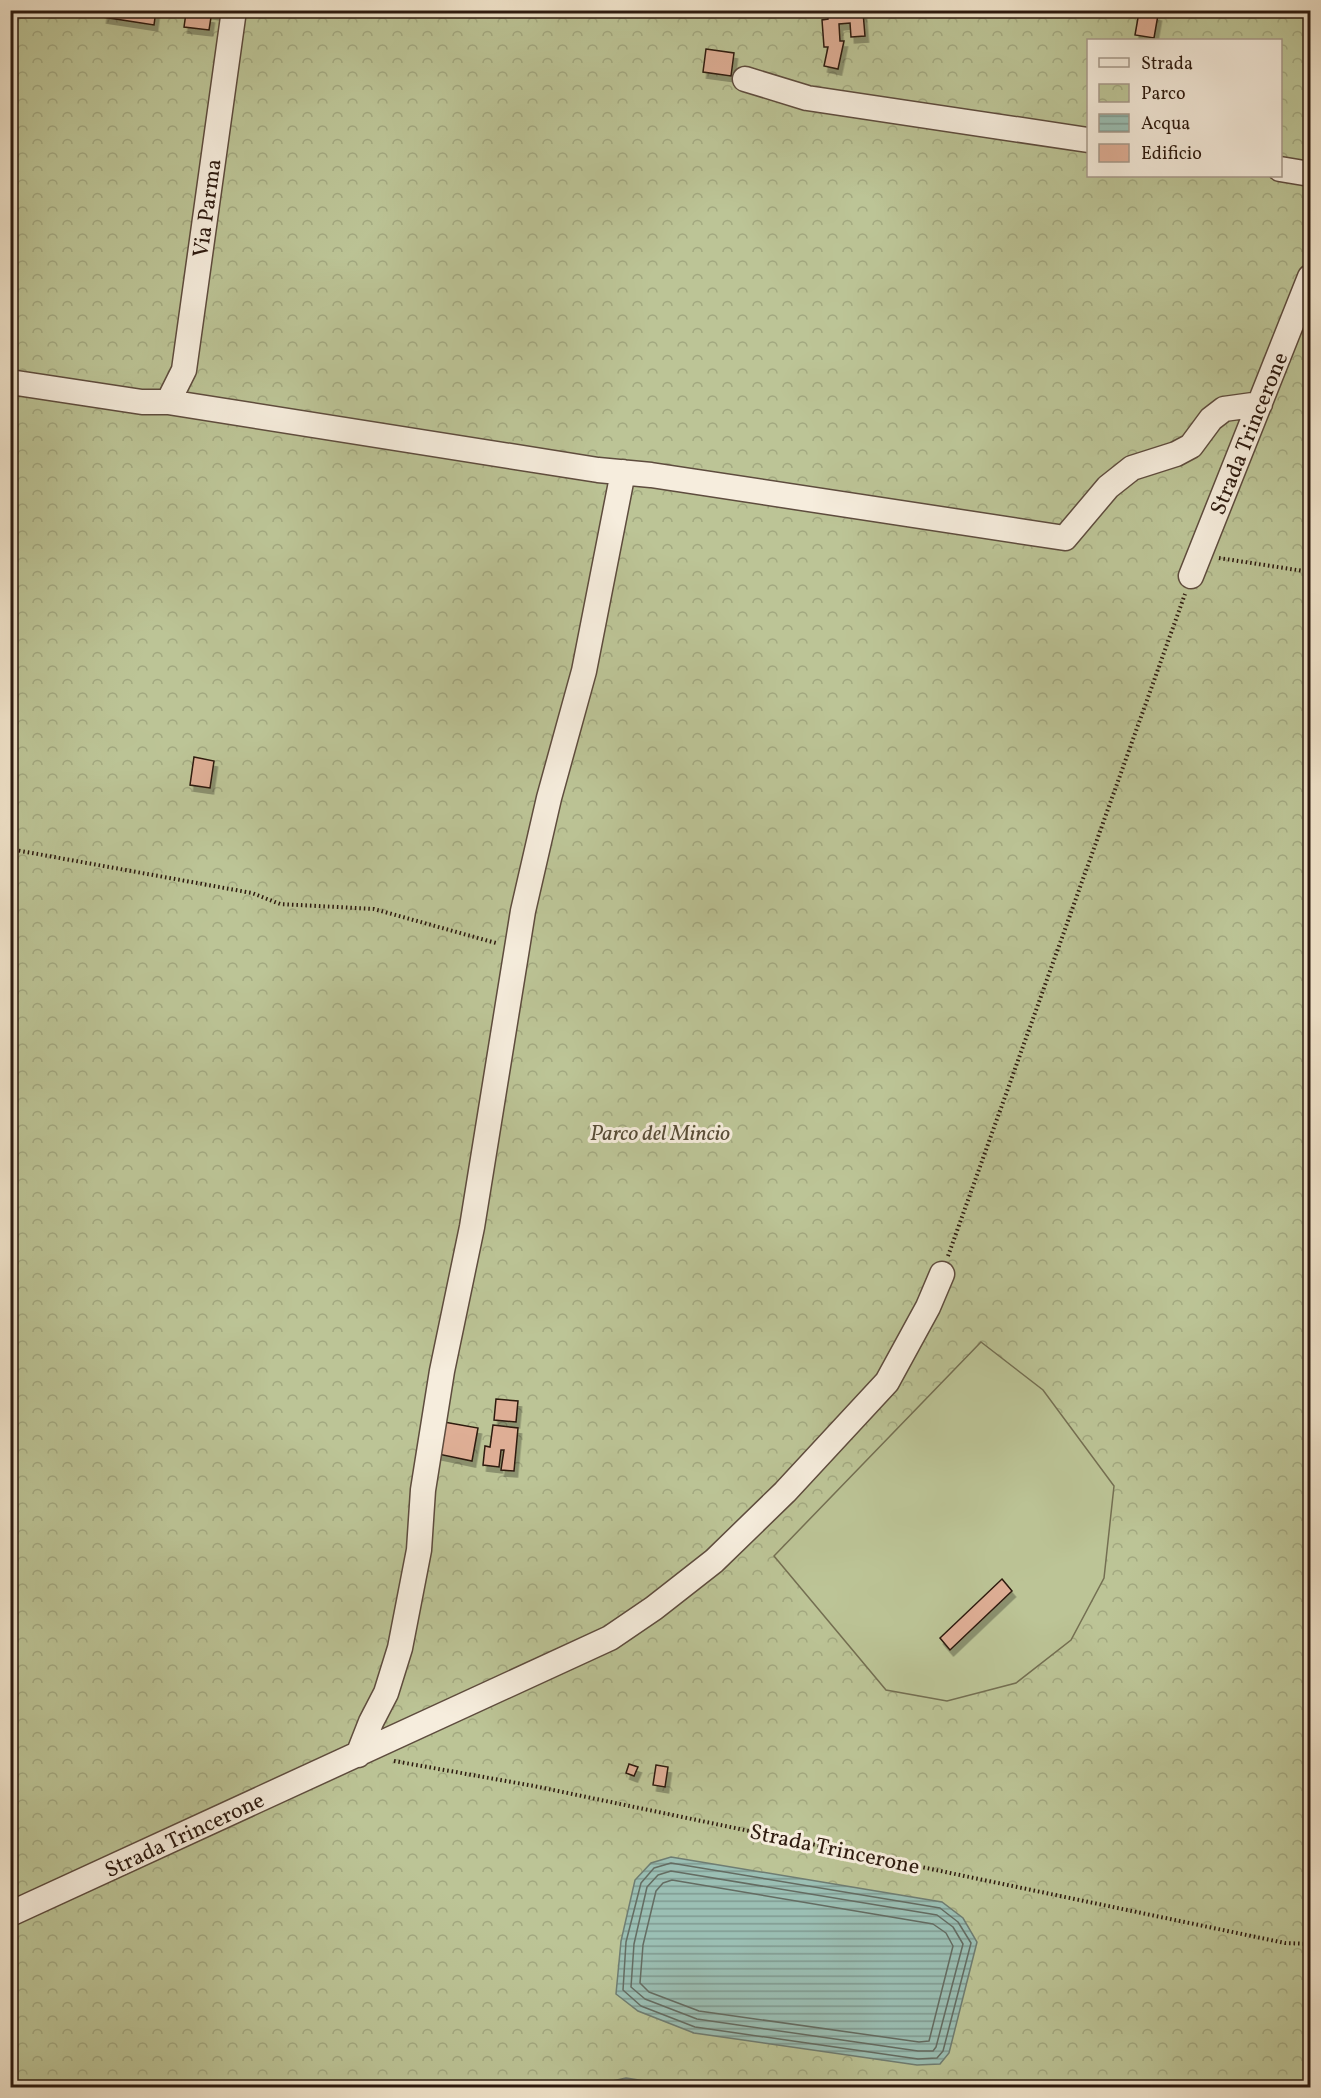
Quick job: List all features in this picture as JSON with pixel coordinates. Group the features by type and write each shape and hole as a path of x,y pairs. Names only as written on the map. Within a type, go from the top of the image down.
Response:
{"street":[{"name":"Via Parma","path":"168,402 184,370 234,10"},
{"path":"745,79 807,98 1087,140"},
{"path":"1282,170 1311,174"},
{"name":"Strada Trincerone","path":"1195,565 1311,277"},
{"path":"10,382 142,402 168,402 598,470 1065,538 1107,487 1132,468 1176,454 1191,446 1211,419 1224,410 1260,404"},
{"path":"358,1755 386,1693 400,1648 419,1550 423,1490 442,1371 472,1227 523,911 549,798 584,671 623,472"},
{"name":"Strada Trincerone","path":"10,1914 610,1638 654,1608 714,1561 785,1492 887,1382 928,1307 942,1274"}],"path":[{"path":"942,1274 1195,565 1311,572"},
{"path":"10,849 252,893 280,904 374,909 517,949"},
{"name":"Strada Trincerone","path":"393,1761 534,1786 1285,1942 1311,1944"}],"green space":[{"name":"Parco del Mincio","path":"11,11 1310,11 1310,2087 11,2087"},
{"path":"981,1342 1043,1390 1114,1486 1104,1578 1071,1640 1016,1683 947,1701 886,1690 774,1556"}],"water":[{"path":"671,1857 942,1902 963,1918 977,1942 949,2053 940,2064 917,2065 694,2033 638,2011 616,1994 621,1941 635,1880 651,1863"},
{"path":"626,2078 683,2087 598,2087 598,2084"}],"building":[{"path":"104,10 156,10 154,25 103,17"},
{"path":"191,10 223,10 222,15"},
{"path":"828,10 863,12 865,36 851,37 850,23 839,24 840,41 844,41 838,69 824,66 828,47 824,47 822,20 828,19"},
{"path":"1139,12 1158,15 1154,38 1135,35"},
{"path":"186,13 211,17 209,30 184,27"},
{"path":"706,49 734,53 731,76 703,72"},
{"path":"194,757 214,761 210,788 190,785"},
{"path":"496,1399 518,1401 516,1422 494,1420"},
{"path":"444,1422 478,1428 472,1461 438,1454"},
{"path":"493,1425 518,1428 514,1471 501,1470 504,1450 501,1450 499,1467 483,1465 485,1446 490,1447"},
{"path":"1002,1579 1012,1591 950,1650 940,1638"},
{"path":"629,1764 638,1767 634,1776 626,1773"},
{"path":"656,1765 668,1767 665,1787 653,1785"}]}
